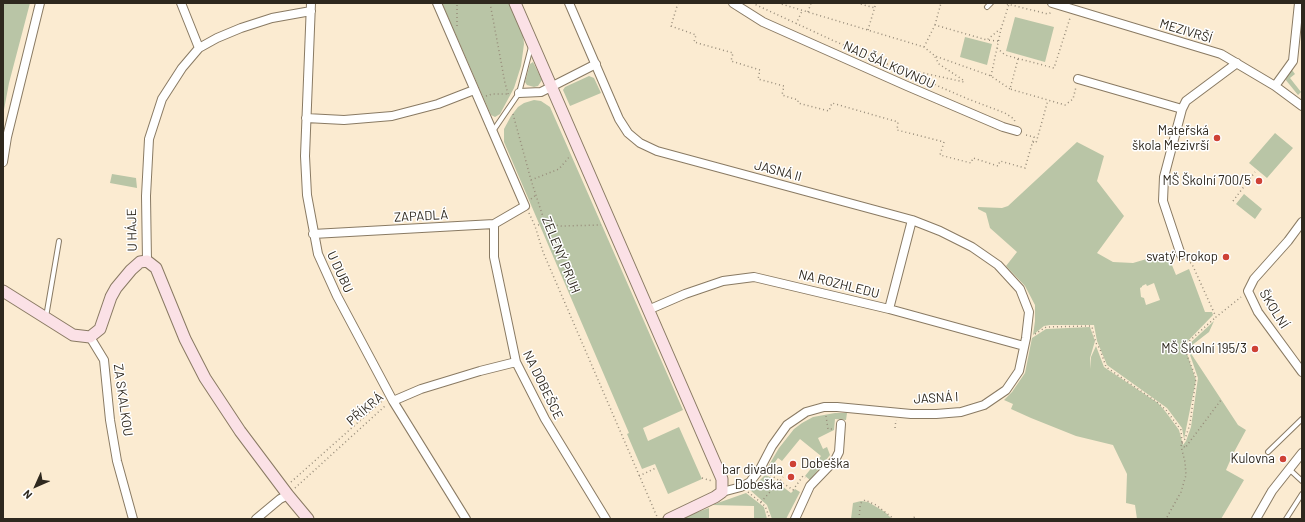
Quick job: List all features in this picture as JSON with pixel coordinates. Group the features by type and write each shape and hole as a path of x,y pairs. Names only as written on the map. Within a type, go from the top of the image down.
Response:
{"street":[{"path":"3,162 7,137 40,3"},
{"path":"181,3 199,48"},
{"path":"437,3 525,206"},
{"path":"515,3 721,477 719,487"},
{"name":"JASNÁ II","path":"569,3 619,119 628,133 640,143 657,151 912,220"},
{"name":"NAD ŠÁLKOVNOU","path":"733,3 763,22 907,86 1003,127 1016,131"},
{"name":"MEZIVRŠÍ","path":"1052,3 1063,4 1221,54 1275,86 1302,106"},
{"path":"1275,86 1293,61 1299,3"},
{"name":"U HÁJE","path":"308,519 240,431 205,378 185,339 156,268 147,261 146,196 149,139 162,99 182,68 199,48 241,28 311,7"},
{"name":"U DUBU","path":"311,7 305,156 307,195 313,234 318,254 337,296 392,398 466,519"},
{"path":"1181,255 1164,201 1164,177 1182,109 1186,101 1237,63"},
{"path":"519,92 541,92 596,64"},
{"path":"1078,79 1182,109"},
{"path":"306,118 344,120 392,116 438,104 474,90"},
{"name":"ZAPADLÁ","path":"313,234 494,224 525,206"},
{"path":"889,309 912,220"},
{"name":"JASNÁ I","path":"669,519 715,497 719,487 741,488 750,482 760,470 772,446 787,424 806,412 838,407 911,414 961,412 984,405 1006,390 1019,371 1029,312 1020,289 998,265 972,247 940,230 912,220"},
{"name":"ŠKOLNÍ","path":"1302,222 1254,279 1248,291 1258,312 1302,372"},
{"name":"NA DOBEŠCE","path":"494,224 494,257 516,362 545,419 606,519"},
{"path":"3,291 73,335 90,338 100,329 111,297 116,288 140,262 147,261"},
{"name":"NA ROZHLEDU","path":"648,310 685,294 723,281 754,277 889,309 1024,346"},
{"name":"ZA SKALKOU","path":"90,338 104,360 110,420 117,461 133,519"},
{"name":"PŘÍKRÁ","path":"392,398 480,371 516,362"},
{"path":"795,519 810,486 834,460 839,452 841,426"},
{"path":"1256,519 1272,490 1302,453"},
{"path":"256,519 286,492"}],"lane":[{"path":"987,7 991,3"},
{"path":"493,131 519,92 532,43"},
{"path":"46,318 59,241"},
{"path":"1268,452 1302,419"},
{"path":"1288,469 1302,481"},
{"path":"1286,519 1302,494"}],"path":[{"path":"490,3 505,83 530,180 545,223"},
{"path":"678,3 670,26 696,35 694,42 733,54 731,61 760,70 758,79 784,86 782,95 798,100 798,103 829,111 832,103 898,122 897,130 944,142 940,155 971,164 973,158 998,166 1000,161 1026,168 1034,137 1018,133 1016,131 1017,126 1014,119 1006,113 968,100 752,3"},
{"path":"778,3 868,31 924,46 935,56 991,76 1010,89 1066,105 1074,99 1078,79"},
{"path":"808,12 811,3"},
{"path":"857,3 875,8"},
{"path":"868,31 876,3"},
{"path":"924,46 935,25 941,3"},
{"path":"1003,3 1048,14 1063,4"},
{"path":"991,76 1000,29 1009,4"},
{"path":"796,24 802,10"},
{"path":"997,48 1005,54 1018,59 1054,68 1071,15"},
{"path":"935,25 987,40 998,41"},
{"path":"987,40 1000,29"},
{"path":"892,66 964,82 939,64 936,61 935,56"},
{"path":"1010,89 1018,59"},
{"path":"478,98 492,94 508,94"},
{"path":"1033,142 1036,143 1048,100"},
{"path":"530,180 559,169 573,153"},
{"path":"1233,201 1254,172"},
{"name":"ZELENÝ PRUH","path":"525,206 535,226 543,252 658,519"},
{"path":"535,226 545,223 561,226 611,224"},
{"path":"1181,255 1192,264 1216,317"},
{"path":"1182,443 1186,440 1190,424 1196,378 1185,350 1186,344 1248,291"},
{"path":"1042,329 1046,327 1092,327 1096,343 1100,349 1106,367 1157,402 1166,410 1181,430 1186,475 1181,492 1166,519"},
{"path":"286,492 392,398"},
{"name":"PŘÍKRÁ","path":"286,492 392,398"},
{"path":"1182,443 1185,448 1221,400"},
{"path":"825,412 828,429 841,426"},
{"path":"895,428 896,416"},
{"path":"639,476 656,468"},
{"path":"764,472 793,490 803,476 805,478"},
{"path":"760,502 783,477"},
{"path":"702,478 719,487"},
{"path":"746,491 766,506 770,519"},
{"path":"859,519 860,507 865,500 876,505 894,519"},
{"path":"910,519 915,516"}],"green space":[{"path":"3,3 30,3 9,83 3,115"},
{"path":"442,3 509,3 523,34 524,44 521,66 514,88 500,114 495,117 491,115"},
{"path":"1015,17 1054,27 1045,62 1006,51"},
{"path":"965,37 992,44 987,65 960,57"},
{"path":"533,62 542,80 538,86 534,87 527,85 525,82 530,64"},
{"path":"1292,70 1295,74 1290,78 1301,92 1298,95 1285,79"},
{"path":"589,76 594,78 601,93 570,106 563,90 565,87"},
{"path":"534,100 541,101 550,107 683,410 643,428 648,441 679,427 702,479 668,494 655,464 642,469 627,434 629,433 504,142 504,129 511,116 518,107 524,103"},
{"path":"1275,133 1293,148 1267,178 1249,163"},
{"path":"1077,142 1104,156 1097,181 1124,216 1097,253 1113,262 1133,263 1167,253 1176,275 1189,269 1205,312 1212,312 1213,315 1184,345 1196,380 1184,439 1182,428 1167,408 1107,365 1097,341 1094,325 1050,325 1044,326 1033,335 1035,305 1025,286 1006,266 1017,252 990,228 986,213 978,209 978,207 1002,208 1008,206","holes":["1154,283 1160,300 1146,305 1144,298 1141,297 1140,288 1146,284 1147,286"]},
{"path":"112,174 136,178 137,188 110,183"},
{"path":"1244,194 1262,209 1255,219 1236,204"},
{"path":"1214,321 1209,332 1191,346 1190,352 1238,425 1246,430 1226,470 1244,480 1221,519 1137,519 1135,505 1126,503 1127,474 1113,445 1076,436 1031,418 1011,409 1013,404 1004,400 1012,392 1025,373 1032,338 1046,329 1090,327 1095,341 1090,358 1090,369 1091,357 1096,346 1104,367 1158,403 1179,430 1183,445 1191,427 1198,378 1187,346"},
{"path":"835,413 847,413 846,420 835,419 834,430 818,438 823,449 827,447 830,455 810,480 805,476 821,456 800,439 782,461 778,458 772,466 776,470 773,474 766,470 779,448 794,429 813,417"},
{"path":"765,475 770,477 791,493 795,489 800,492 786,519 772,519 767,505 750,490"},
{"path":"746,493 764,507 767,519 754,519 754,506 712,505"},
{"path":"861,501 868,502 885,512 892,519 851,519 853,503"},
{"path":"709,508 709,519 683,519 695,513"}],"place":[{"name":"Mateřská škola Mezivrší","path":"1217,138"},
{"name":"MŠ Školní 700/5","path":"1259,181"},
{"name":"svatý Prokop","path":"1226,257"},
{"name":"MŠ Školní 195/3","path":"1255,349"},
{"name":"Kulovna","path":"1283,459"},
{"name":"Dobeška","path":"793,464"},
{"name":"bar divadla Dobeška","path":"791,477"}]}
